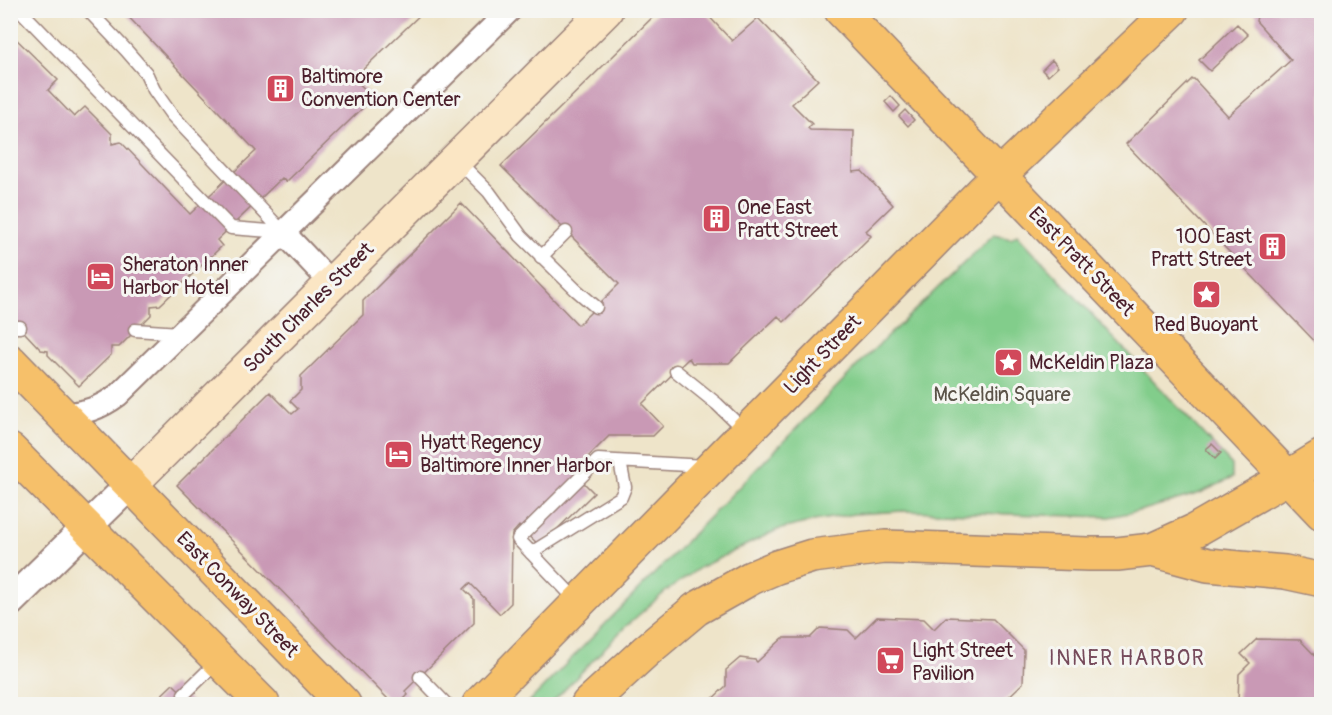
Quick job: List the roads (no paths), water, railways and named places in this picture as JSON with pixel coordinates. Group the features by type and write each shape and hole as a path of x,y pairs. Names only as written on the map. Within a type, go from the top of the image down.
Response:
{"main road":[{"name":"South Charles Street","path":"130,484 606,10"},
{"name":"East Pratt Street","path":"841,10 1322,513"},
{"name":"Light Street","path":"479,705 999,175 1172,10"},
{"name":"East Conway Street","path":"10,361 344,705"},
{"path":"10,450 263,705"},
{"path":"588,705 646,651 696,609 751,578 777,567 813,556 885,547 1088,554 1117,554 1152,550 1194,531 1322,456"},
{"path":"1152,550 1208,566 1285,572 1322,580"}],"street":[{"path":"64,415 103,406 118,394 510,10"},
{"path":"283,232 332,284"},
{"name":"South Charles Street","path":"10,602 130,484"}],"lane":[{"path":"20,10 231,228 283,232"},
{"path":"88,10 146,74 171,114 283,232"},
{"path":"456,159 489,192 521,236 596,307"},
{"path":"541,257 566,232"},
{"path":"135,330 180,333"},
{"path":"676,371 717,404 746,432"},
{"path":"578,602 518,539 598,460 713,466"},
{"path":"531,553 621,497 626,487 620,462"},
{"path":"184,694 218,660"},
{"path":"420,677 446,705"}],"place":[{"name":"Baltimore Convention Center","path":"280,88"},
{"name":"One East Pratt Street","path":"716,218"},
{"name":"100 East Pratt Street","path":"1273,247"},
{"name":"Sheraton Inner Harbor Hotel","path":"101,276"},
{"name":"Red Buoyant","path":"1206,294"},
{"name":"McKeldin Plaza","path":"1008,362"},
{"name":"Hyatt Regency Baltimore Inner Harbor","path":"399,454"},
{"name":"Light Street Pavilion","path":"891,661"}],"district":[{"name":"INNER HARBOR","path":"1127,658"}],"park label":[{"name":"McKeldin Square","path":"1002,394"}]}
